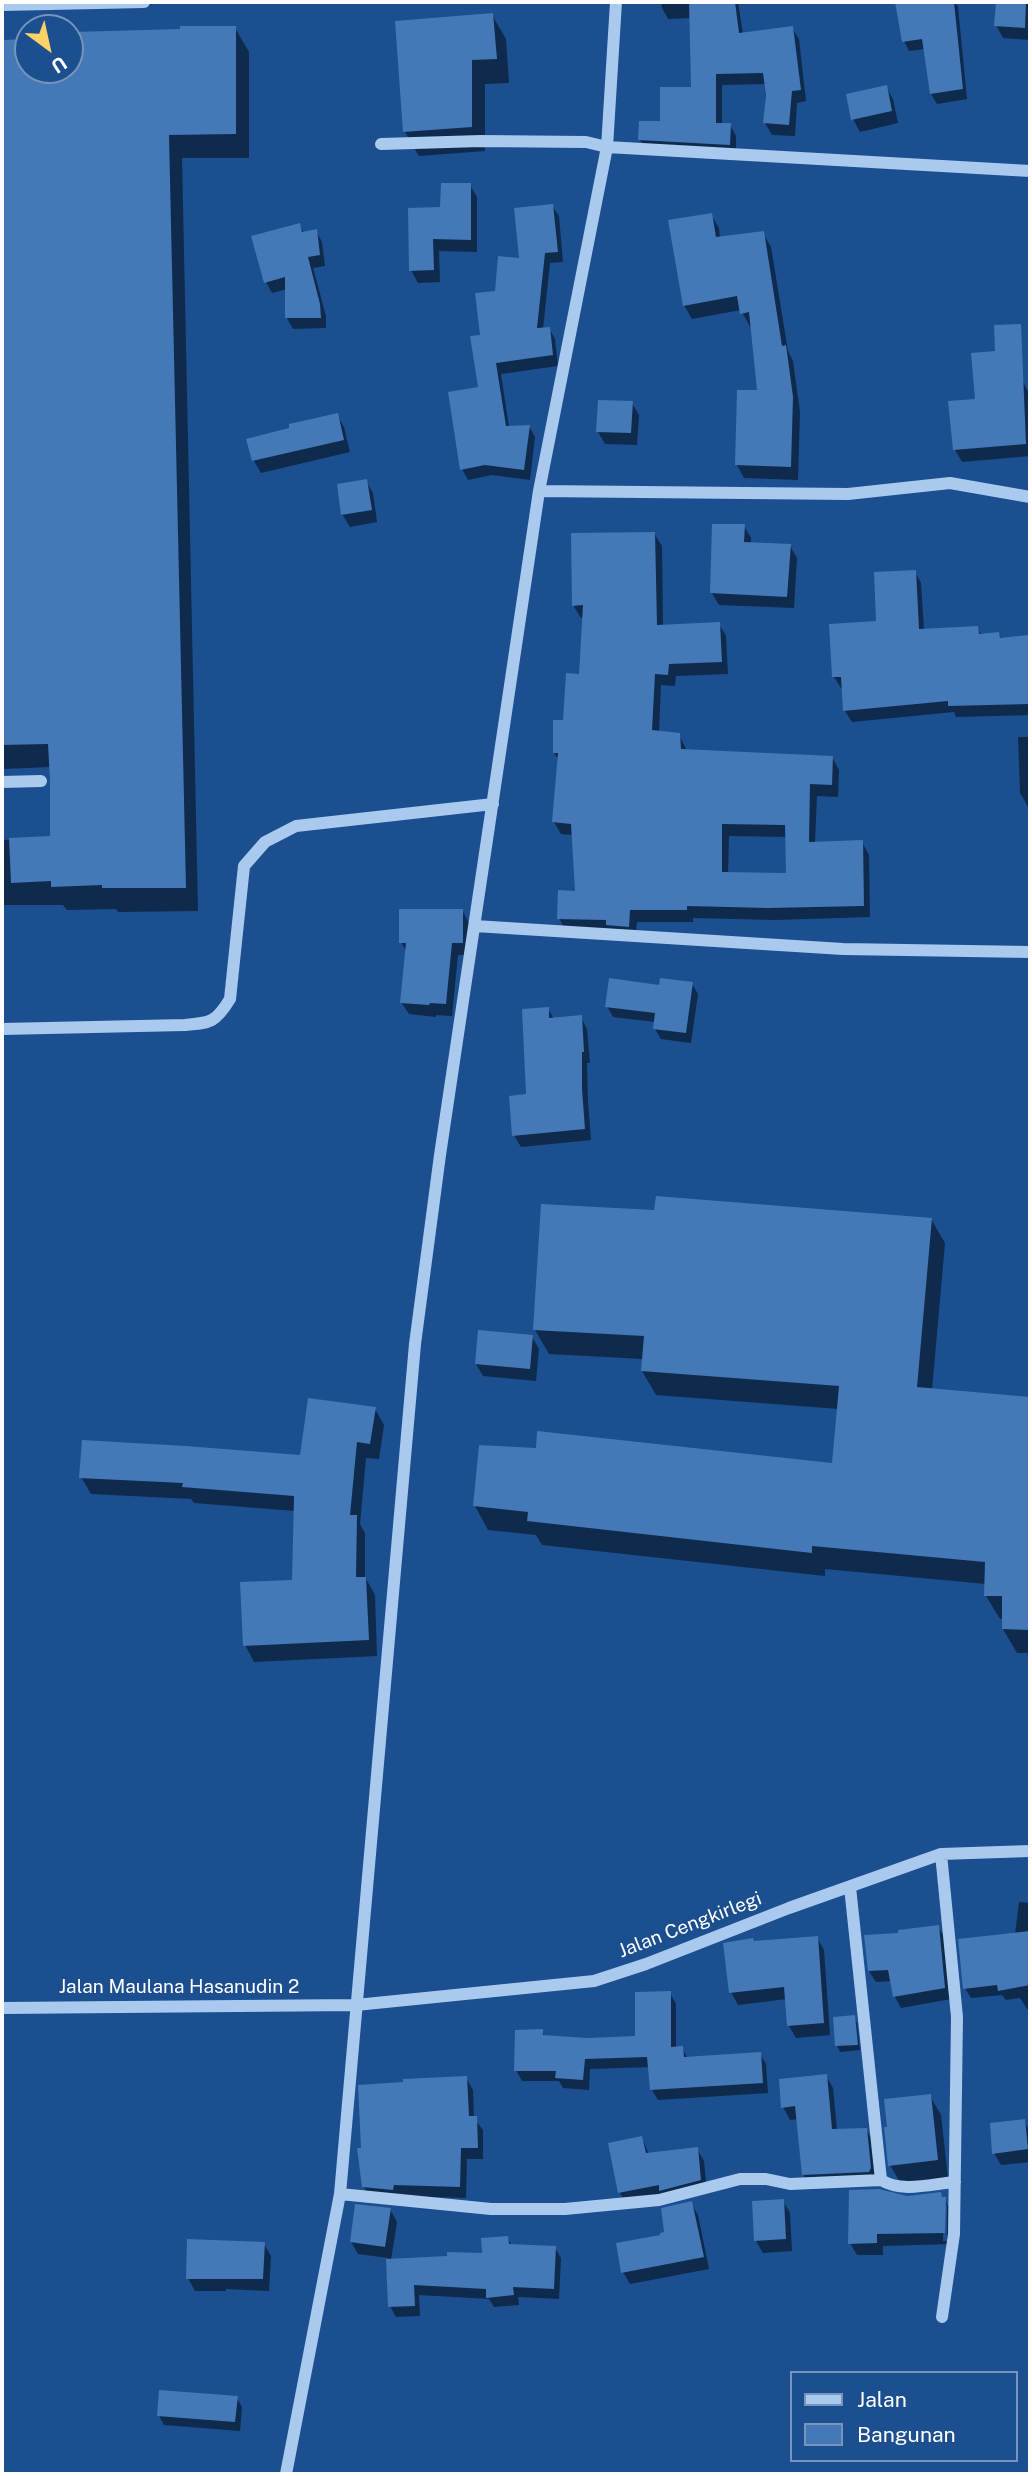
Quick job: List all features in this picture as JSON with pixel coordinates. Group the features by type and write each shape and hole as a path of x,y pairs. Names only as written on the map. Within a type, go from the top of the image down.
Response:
{"street":[{"path":"2,5 144,2"},
{"path":"286,2474 340,2194 415,1344 442,1141 539,491 607,147 616,2"},
{"path":"381,144 586,142 607,147 1030,171"},
{"path":"539,491 848,494 950,482 1030,497"},
{"path":"2,782 41,781"},
{"path":"2,1029 185,1026 211,1023 222,1013 230,999 244,866 265,842 296,826 493,804"},
{"path":"475,926 843,949 1030,952"},
{"name":"Jalan Cengkirlegi","path":"356,2005 594,1981 940,1854 1030,1851"},
{"path":"940,1854 957,2017 954,2234 942,2317"},
{"path":"850,1887 881,2180"},
{"name":"Jalan Maulana Hasanudin 2","path":"2,2008 356,2005"},
{"path":"340,2194 491,2209 565,2209 659,2200 740,2179 766,2179 790,2184 881,2180 890,2186 901,2187 955,2182"}],"building":[{"path":"689,2 735,2 739,33 793,26 801,90 792,91 789,125 763,123 766,95 763,73 716,74 716,123 731,123 730,145 638,140 639,121 660,121 660,87 691,87"},
{"path":"895,2 954,2 963,89 930,94 922,39 902,42"},
{"path":"996,2 1026,2 1025,28 994,26"},
{"path":"493,13 497,59 472,60 472,127 403,132 395,21"},
{"path":"180,26 236,26 236,134 169,135 186,888 102,888 102,885 51,887 51,881 11,883 9,838 50,836 50,781 48,744 2,745 2,40 14,40 14,84 84,84 84,32 180,29"},
{"path":"887,85 892,111 851,120 846,94"},
{"path":"441,183 471,183 471,240 433,239 434,270 409,271 408,208 440,207"},
{"path":"553,204 558,252 545,253 537,328 550,327 553,355 496,363 506,426 530,425 524,470 485,465 460,470 448,392 478,387 470,336 480,335 475,293 495,291 498,256 519,258 514,208"},
{"path":"712,213 716,237 764,231 793,397 791,467 735,465 737,390 757,390 749,312 740,314 737,296 683,306 668,220"},
{"path":"300,223 302,232 317,229 320,255 308,257 321,318 285,318 285,277 264,283 251,236"},
{"path":"1021,324 1026,444 953,450 948,401 975,399 971,353 995,351 994,325"},
{"path":"598,400 633,401 631,433 596,432"},
{"path":"338,413 344,440 252,461 246,439 289,428 289,424"},
{"path":"367,479 372,510 341,515 337,484"},
{"path":"712,524 745,524 744,542 791,544 787,597 710,593"},
{"path":"655,532 657,625 720,622 722,662 669,664 668,675 655,674 652,730 680,733 681,749 833,756 832,785 810,784 809,842 863,840 864,906 687,906 687,910 630,910 629,927 606,925 606,920 557,919 558,890 575,891 571,824 552,822 558,753 553,753 553,720 563,720 566,673 579,674 583,605 572,606 571,533","holes":["722,824 785,825 786,873 722,872"]},
{"path":"916,570 919,629 978,626 979,634 999,632 1000,638 1028,635 1030,704 948,706 948,701 843,711 841,677 832,677 829,624 876,621 874,572"},
{"path":"399,909 463,909 463,943 452,943 446,1004 400,1003 406,943 399,943"},
{"path":"609,978 659,985 660,978 693,982 686,1033 653,1029 655,1013 605,1007"},
{"path":"549,1007 549,1018 582,1015 585,1129 512,1136 509,1096 526,1094 522,1009"},
{"path":"656,1196 932,1218 917,1387 1030,1397 1030,1630 1002,1629 1002,1596 984,1596 985,1562 812,1546 812,1553 527,1521 528,1512 473,1506 479,1445 536,1448 537,1431 832,1463 839,1386 641,1371 644,1336 533,1330 541,1204 654,1210"},
{"path":"478,1330 533,1335 530,1369 475,1364"},
{"path":"308,1398 376,1407 370,1444 357,1442 350,1515 357,1515 356,1577 366,1577 369,1640 243,1646 240,1582 292,1580 294,1496 182,1487 183,1483 79,1478 82,1440 300,1455"},
{"path":"939,1925 945,1988 893,1997 888,1970 868,1971 864,1935 898,1933 898,1930"},
{"path":"1030,1931 1030,1985 998,1991 997,1985 963,1989 958,1939"},
{"path":"818,1936 824,2023 787,2026 784,1987 729,1993 723,1943 753,1938 754,1941"},
{"path":"671,1991 671,2047 683,2046 684,2057 761,2052 763,2083 650,2090 647,2057 585,2059 583,2080 555,2078 556,2071 514,2071 515,2030 543,2029 543,2035 587,2038 635,2036 635,1992"},
{"path":"855,2015 858,2045 835,2046 833,2017"},
{"path":"827,2074 832,2129 867,2128 871,2168 869,2172 802,2175 795,2106 781,2108 779,2079"},
{"path":"467,2076 469,2116 477,2116 478,2148 461,2148 460,2187 394,2185 393,2190 362,2187 357,2148 361,2148 358,2085 403,2082 403,2079"},
{"path":"931,2094 938,2160 888,2166 884,2099"},
{"path":"1025,2119 1028,2149 992,2154 990,2123"},
{"path":"642,2136 646,2153 698,2147 701,2180 659,2191 659,2185 618,2193 608,2143"},
{"path":"879,2189 907,2196 941,2192 942,2197 946,2197 945,2233 877,2234 877,2243 848,2244 849,2190"},
{"path":"784,2199 786,2239 754,2241 752,2201"},
{"path":"692,2201 704,2257 621,2273 616,2243 660,2235 664,2232 661,2208"},
{"path":"355,2204 391,2208 385,2247 350,2242"},
{"path":"508,2236 509,2244 556,2246 554,2289 513,2287 514,2295 486,2298 486,2289 414,2285 415,2306 388,2307 386,2259 447,2256 447,2252 482,2253 481,2238"},
{"path":"187,2239 265,2242 263,2279 186,2279"},
{"path":"159,2390 238,2396 235,2422 157,2416"}]}
